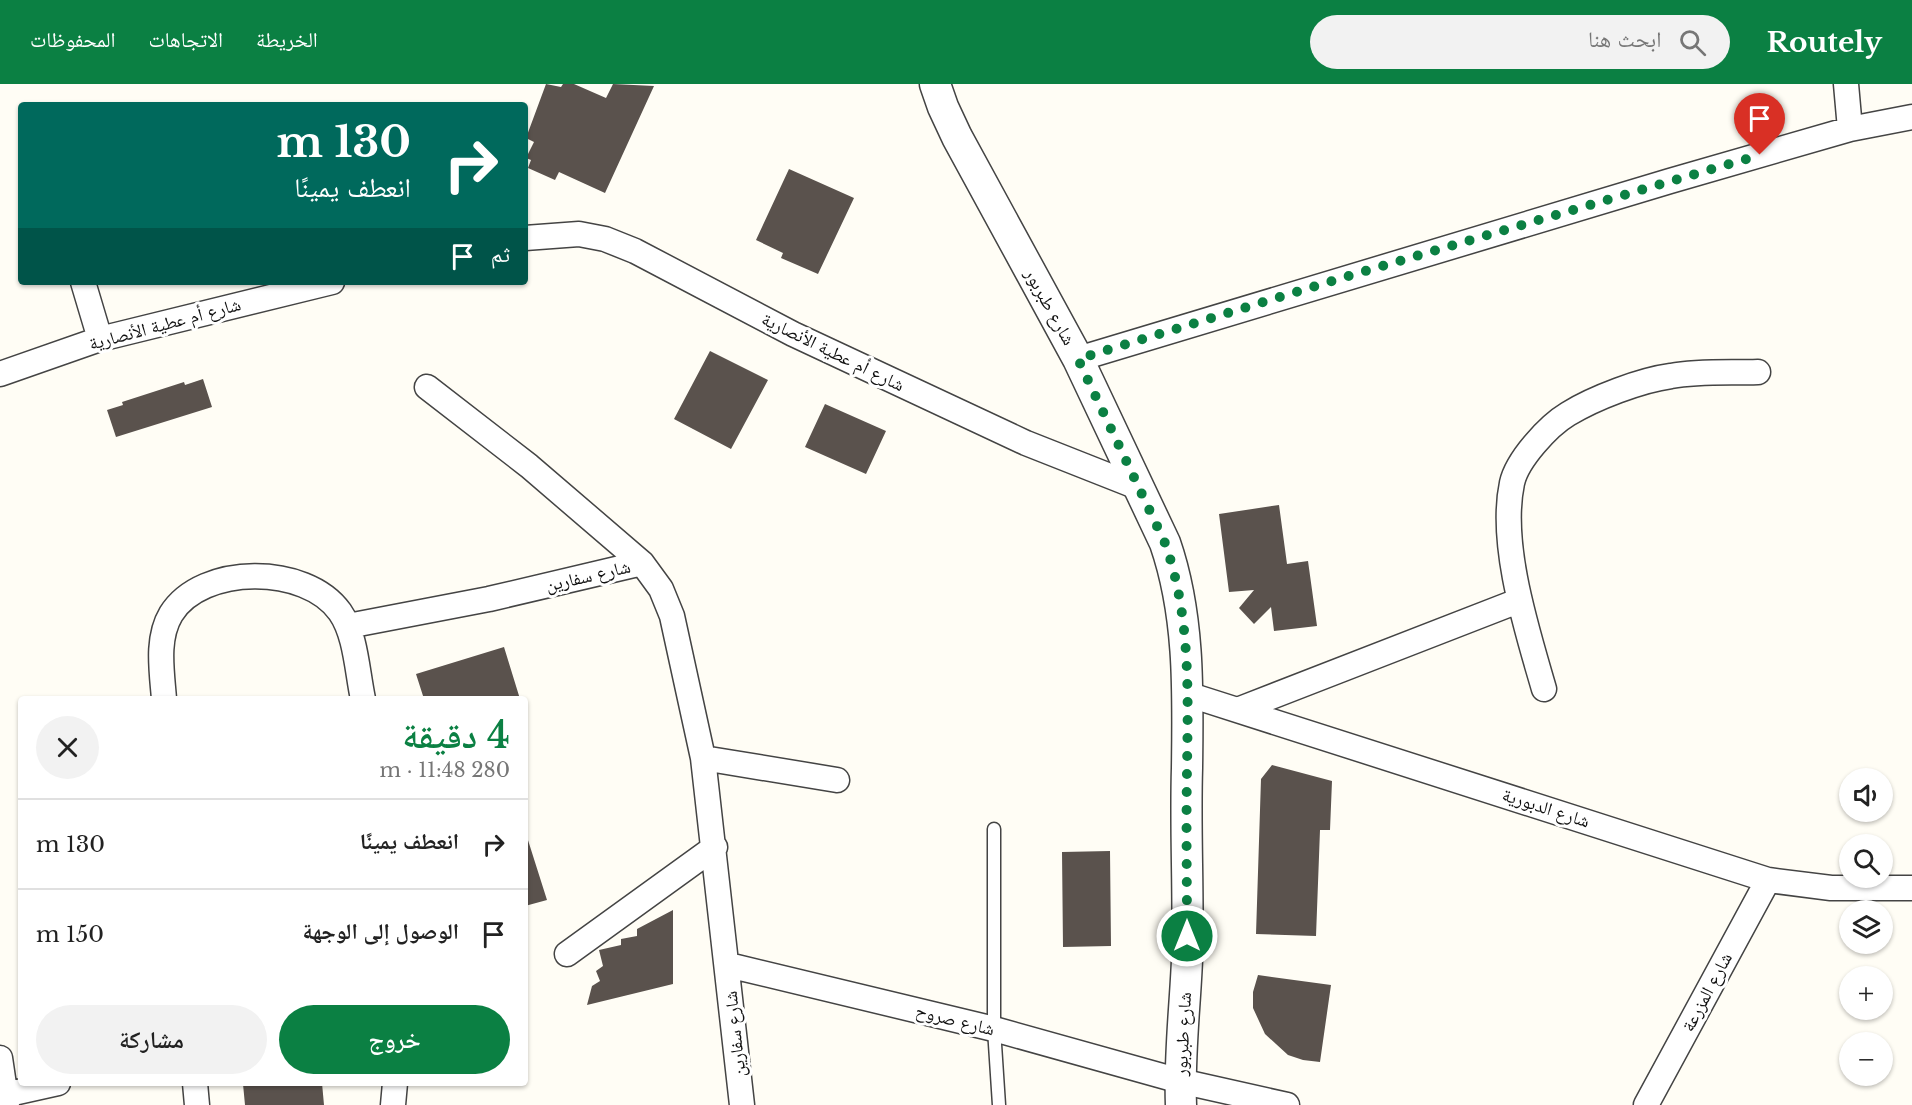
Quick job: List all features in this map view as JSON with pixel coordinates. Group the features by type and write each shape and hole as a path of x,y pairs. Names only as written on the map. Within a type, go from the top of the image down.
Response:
{"street":[{"name":"شارع طبربور","path":"935,84 957,137 1078,359 1140,488 1174,568 1183,614 1187,694 1187,959 1180,1093"},
{"path":"1846,84 1850,129"},
{"path":"1078,359 1647,187 1850,129 1912,117"},
{"name":"شارع أم عطية الأنصارية","path":"528,238 579,234 605,239 635,251 804,339 1026,443 1140,488"},
{"path":"83,285 100,339"},
{"name":"شارع أم عطية الأنصارية","path":"0,374 100,339 320,285"},
{"path":"1544,689 1518,601 1509,526 1512,482 1529,449 1568,414 1634,385 1671,375 1758,372"},
{"path":"427,387 529,466 642,563"},
{"name":"شارع سفارين","path":"348,626 489,599 642,563 661,589 672,616 704,758 742,1105"},
{"path":"164,696 161,663 166,624 183,600 211,584 256,576 289,580 327,597 348,626 362,696"},
{"path":"1240,710 1518,601"},
{"name":"شارع الدبورية","path":"1187,694 1768,880 1831,888 1912,888"},
{"path":"704,758 837,780"},
{"path":"567,954 714,847"},
{"name":"شارع المزرعة","path":"1646,1105 1768,880"},
{"name":"شارع صروح","path":"728,965 994,1029 1180,1093"},
{"path":"0,1058 4,1098 47,1086"},
{"path":"195,1086 197,1105"},
{"path":"393,1105 395,1086"},
{"path":"1180,1093 1287,1105"}],"lane":[{"path":"994,829 994,1029 999,1105"}],"building":[{"path":"546,84 561,87 563,84 574,84 606,98 613,84 654,86 605,193 559,172 555,180 528,168 531,160 528,159 528,154 534,142 528,139 528,133"},
{"path":"789,169 854,198 818,274 781,258 783,253 756,240"},
{"path":"710,351 768,380 731,449 674,419"},
{"path":"203,379 212,407 116,437 107,410 123,405 122,402 184,382 185,385"},
{"path":"825,404 886,431 866,474 805,447"},
{"path":"1279,505 1287,564 1308,561 1317,626 1274,631 1271,607 1254,624 1239,608 1254,590 1229,592 1219,514"},
{"path":"504,647 519,696 423,696 416,674"},
{"path":"1272,765 1332,781 1330,830 1320,830 1316,936 1256,934 1261,779"},
{"path":"528,840 547,900 528,905"},
{"path":"1110,851 1111,946 1063,947 1062,852"},
{"path":"673,910 673,984 587,1005 592,986 600,981 596,971 603,966 599,950 621,945 621,939 637,936 637,929"},
{"path":"1258,975 1331,985 1320,1062 1288,1055 1265,1034 1253,1008 1253,992"},
{"path":"243,1086 322,1086 324,1105 245,1105"}],"route":[{"path":"1187,936 1188,728 1183,614 1174,568 1165,543 1078,359 1345,277 1760,155"}]}
